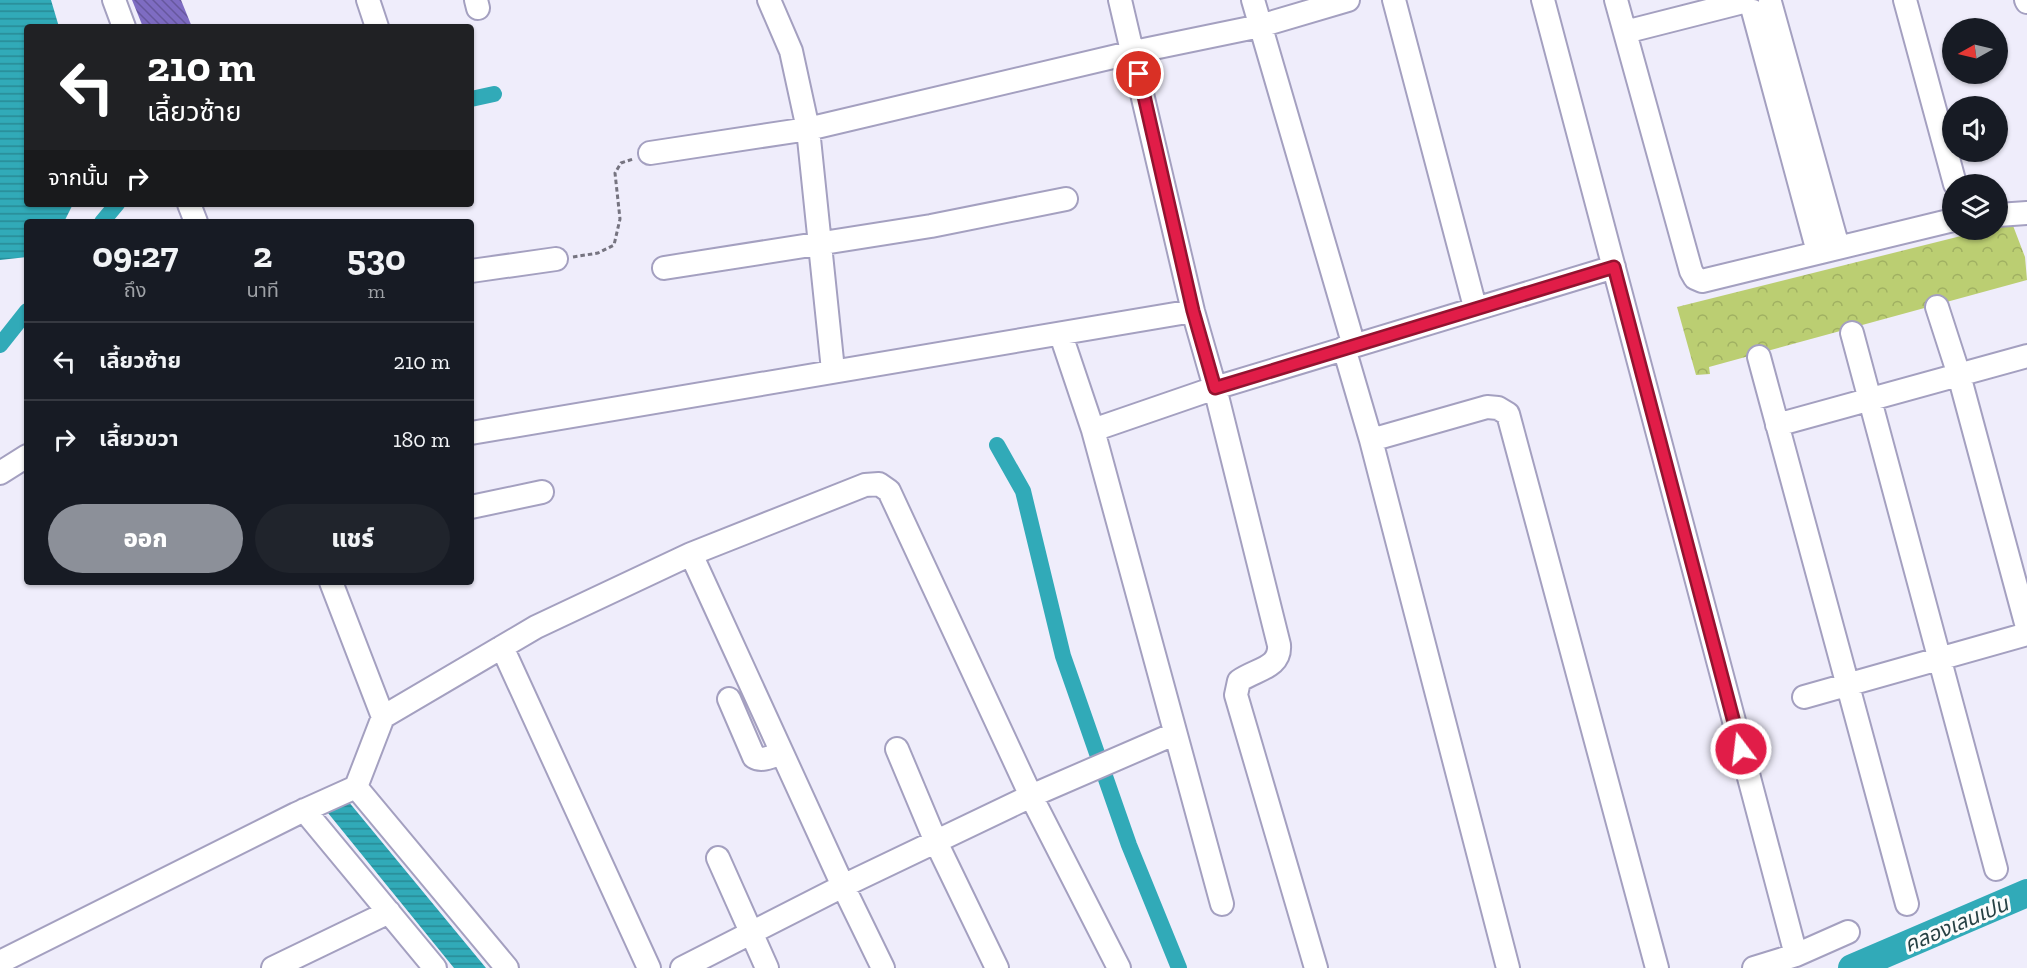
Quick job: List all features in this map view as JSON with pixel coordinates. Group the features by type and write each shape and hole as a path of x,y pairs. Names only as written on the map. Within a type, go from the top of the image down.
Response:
{"street":[{"path":"114,0 123,24"},
{"path":"368,0 376,24"},
{"path":"769,0 791,51 808,129 833,370"},
{"path":"1120,0 1193,311 1215,388 1280,655 1276,663 1239,681 1236,695 1316,968"},
{"path":"1253,0 1349,347 1508,968"},
{"path":"650,153 808,129 1134,52 1260,26 1348,0"},
{"path":"1394,0 1475,307"},
{"path":"1543,0 1796,955"},
{"path":"1616,0 1691,271 1695,278 1702,281 1942,223"},
{"path":"1905,0 1952,174"},
{"path":"1625,32 1756,3 1828,249"},
{"path":"664,268 820,245 1066,199"},
{"path":"2008,214 2027,213"},
{"path":"474,271 556,259"},
{"path":"1093,430 1215,388 1475,307 1614,267"},
{"path":"1937,307 1959,375 2027,627"},
{"path":"474,432 1193,311"},
{"path":"1852,333 1996,869"},
{"path":"1061,335 1093,430 1222,904"},
{"path":"1777,425 2027,356"},
{"path":"1759,357 1907,904"},
{"path":"1371,440 1487,407 1498,408 1508,414 1657,968"},
{"path":"0,473 24,458"},
{"path":"0,962 304,810 356,787 382,717 536,627 690,554 864,485 879,484 889,491 1031,796 1119,968"},
{"path":"474,506 542,492"},
{"path":"690,554 883,968"},
{"path":"332,585 382,717"},
{"path":"1804,697 2027,634"},
{"path":"502,647 649,968"},
{"path":"729,699 754,757 767,758 782,753"},
{"path":"682,968 843,886 1031,796 1174,734"},
{"path":"897,749 936,842 998,968"},
{"path":"356,787 507,968"},
{"path":"304,810 435,968"},
{"path":"718,858 767,968"},
{"path":"273,968 389,912"},
{"path":"1754,968 1796,955 1848,932"}],"path":[{"path":"556,259 598,253 614,245 620,219 615,173 621,162 650,153"}],"green space":[{"path":"2012,223 2025,257 2027,280 1709,367 1710,374 1696,375 1677,307 1945,240 2008,240 2008,224"}],"water":[{"path":"0,0 51,0 58,24 24,24 24,207 72,207 66,219 24,219 24,257 0,260"},
{"path":"348,801 486,968 454,968 328,813"}],"building":[{"path":"132,0 181,0 191,24 142,24"}],"waterway":[{"path":"474,98 494,94"},
{"path":"104,219 114,207"},
{"path":"0,345 24,315"},
{"path":"997,445 1023,491 1063,656 1129,845 1179,968"},
{"name":"คลองเลนเปน","path":"1852,968 2027,893"}],"route":[{"path":"1139,74 1193,311 1215,388 1475,307 1614,267 1741,749"}]}
